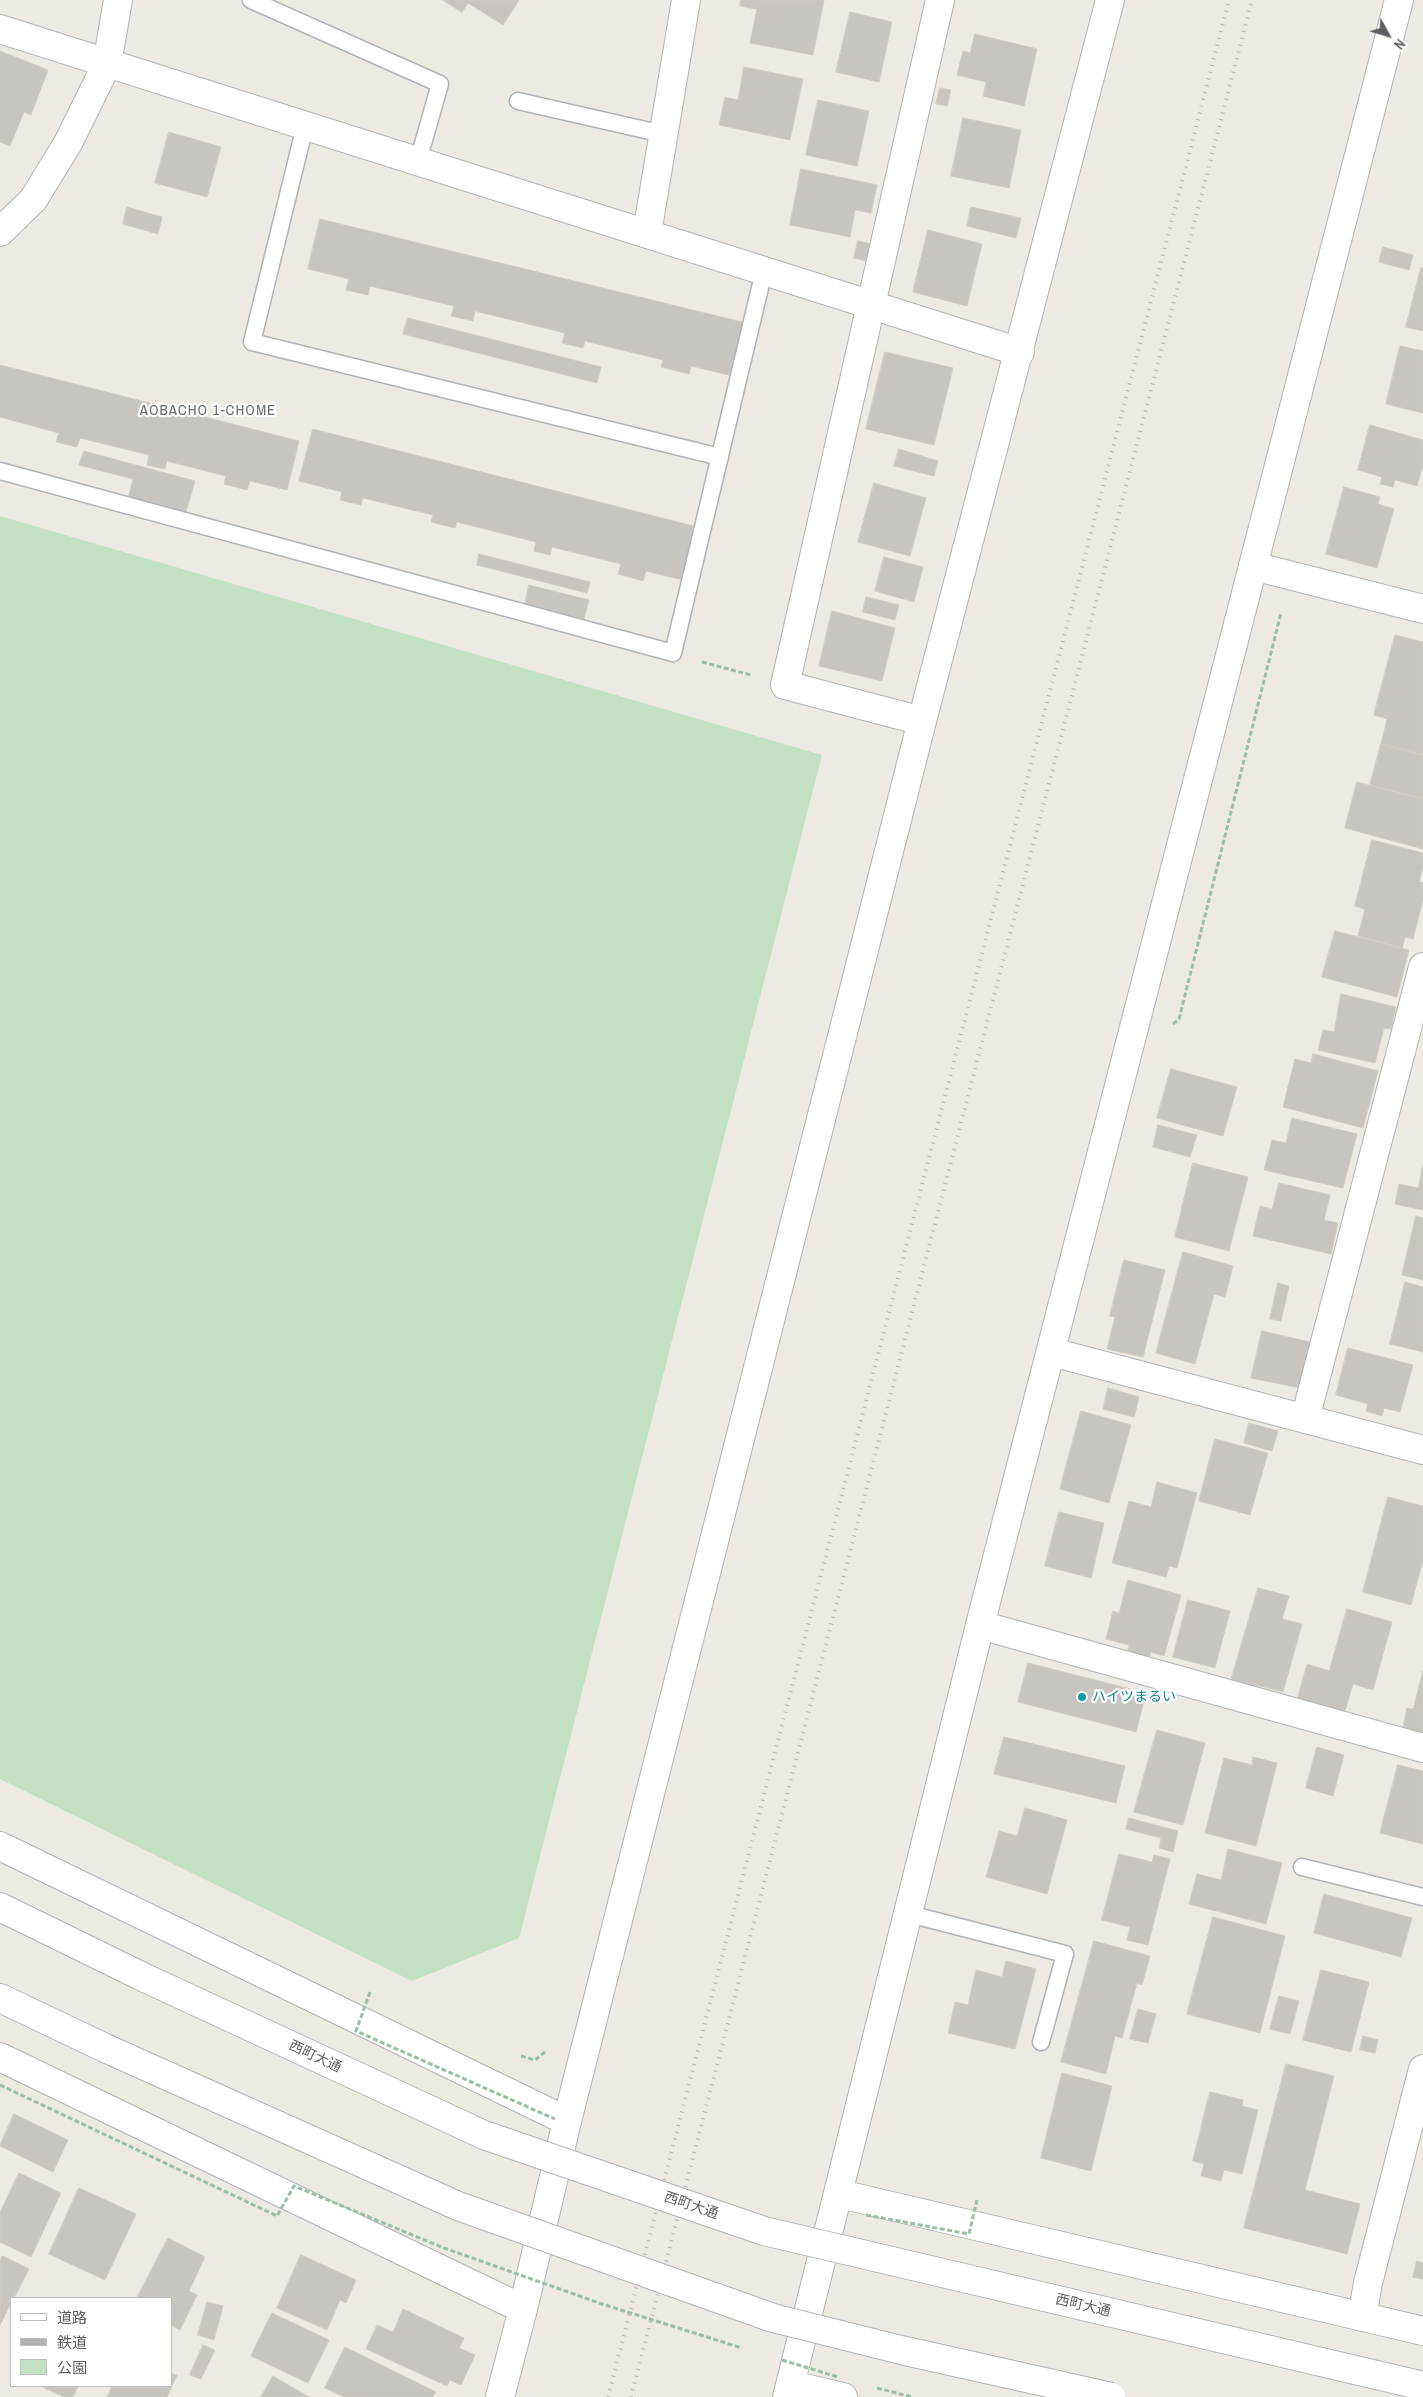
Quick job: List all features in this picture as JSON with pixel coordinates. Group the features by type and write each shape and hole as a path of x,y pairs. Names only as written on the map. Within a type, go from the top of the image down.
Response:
{"street":[{"path":"0,232 33,200 68,144 107,64 118,0"},
{"path":"646,233 686,0"},
{"path":"922,721 785,685 940,0"},
{"path":"500,2397 523,2309 563,2121 922,721 1020,352 1110,0"},
{"path":"840,2387 789,2391 840,2194 980,1625 1052,1352 1399,0"},
{"path":"0,29 1020,352"},
{"path":"1253,566 1423,609"},
{"path":"1305,1419 1423,966"},
{"path":"1052,1352 1423,1450"},
{"path":"980,1625 1423,1748"},
{"path":"0,1846 563,2121"},
{"name":"西町大通","path":"0,1907 143,1977 484,2135 764,2231 1423,2386"},
{"path":"0,1998 105,2048 458,2206 773,2318 901,2350 1111,2397"},
{"path":"0,2057 523,2309"},
{"path":"1362,2318 1368,2283 1423,2069"},
{"path":"840,2194 1423,2331"}],"lane":[{"path":"250,0 440,84 418,161"},
{"path":"518,100 664,134"},
{"path":"305,126 252,342 720,457"},
{"path":"0,471 673,653 764,271"},
{"path":"1302,1867 1423,1897"},
{"path":"909,1914 1065,1954 1040,2042"}],"path":[{"path":"673,653 785,685"},
{"path":"370,1992 356,2031 563,2121"},
{"path":"0,2085 277,2216 294,2186 444,2248 605,2305 744,2349"},
{"path":"860,2214 969,2234 977,2200"},
{"path":"772,2357 840,2387"}],"green space":[{"path":"0,516 822,755 519,1938 412,1981 0,1779"}],"building":[{"path":"443,0 519,0 503,25 468,3 462,12"},
{"path":"741,0 824,0 813,55 750,43 757,9 740,6"},
{"path":"850,12 892,22 879,82 836,72"},
{"path":"975,34 1037,49 1024,106 983,96 986,82 957,75 963,51 970,53"},
{"path":"0,51 48,70 31,115 24,112 10,146 0,142"},
{"path":"744,67 803,79 790,140 719,125 725,97 738,100"},
{"path":"940,88 951,90 947,106 936,104"},
{"path":"818,100 869,111 857,166 806,155"},
{"path":"963,118 1021,130 1009,188 951,176"},
{"path":"169,132 221,147 207,197 155,183"},
{"path":"801,169 877,185 871,213 855,210 850,237 790,225"},
{"path":"127,207 162,217 158,234 123,224"},
{"path":"971,207 1021,218 1016,238 967,226"},
{"path":"320,219 746,323 733,376 691,366 689,374 661,367 663,360 585,341 583,348 562,343 565,333 475,311 473,321 451,316 454,306 370,286 368,295 346,290 349,279 308,269"},
{"path":"928,230 982,244 967,306 913,292"},
{"path":"858,241 871,244 866,261 854,258"},
{"path":"1383,247 1413,255 1409,270 1379,262"},
{"path":"1421,268 1423,268 1423,331 1406,327"},
{"path":"408,318 601,367 597,383 403,334"},
{"path":"1400,346 1423,351 1423,413 1386,404"},
{"path":"885,352 953,368 934,445 866,429"},
{"path":"0,365 299,441 287,490 250,481 247,490 224,484 226,476 167,461 165,469 147,465 149,455 80,438 77,447 56,442 59,433 0,417"},
{"path":"1370,425 1423,440 1423,465 1417,486 1395,480 1393,487 1380,484 1382,477 1358,470"},
{"path":"313,429 697,527 683,580 646,571 643,581 618,574 621,564 552,547 550,555 534,551 536,542 457,522 455,528 431,522 433,515 363,498 361,505 340,500 342,492 299,481"},
{"path":"899,449 938,461 934,476 894,466"},
{"path":"84,451 195,481 185,515 128,499 133,479 79,465"},
{"path":"874,483 926,498 910,556 858,542"},
{"path":"1344,487 1380,497 1378,504 1394,509 1377,568 1326,554"},
{"path":"479,554 590,582 587,593 477,565"},
{"path":"884,557 923,567 914,602 875,591"},
{"path":"529,585 589,600 584,619 525,604"},
{"path":"866,597 899,605 895,620 863,612"},
{"path":"832,611 895,628 882,681 819,666"},
{"path":"1395,635 1423,642 1423,755 1381,744 1387,719 1374,715"},
{"path":"1381,744 1423,755 1423,799 1370,785"},
{"path":"1357,782 1423,799 1423,849 1345,828"},
{"path":"1372,840 1423,853 1423,867 1419,882 1423,883 1423,900 1413,939 1405,937 1402,948 1358,936 1365,909 1355,906"},
{"path":"1335,931 1409,950 1397,997 1322,977"},
{"path":"1341,994 1396,1007 1391,1029 1384,1028 1375,1063 1318,1050 1323,1030 1334,1032"},
{"path":"1313,1054 1378,1071 1363,1128 1283,1107 1295,1059 1311,1063"},
{"path":"1171,1069 1237,1087 1223,1136 1157,1118"},
{"path":"1292,1118 1357,1134 1343,1188 1264,1170 1272,1140 1286,1143"},
{"path":"1158,1125 1197,1135 1190,1157 1153,1147"},
{"path":"1193,1163 1248,1177 1229,1251 1175,1237"},
{"path":"1423,1165 1423,1210 1395,1204 1399,1184 1418,1188"},
{"path":"1279,1183 1330,1195 1324,1220 1338,1223 1331,1254 1253,1236 1260,1206 1272,1209"},
{"path":"1416,1216 1423,1218 1423,1280 1402,1275"},
{"path":"1183,1252 1233,1266 1225,1297 1214,1294 1195,1364 1156,1353"},
{"path":"1124,1260 1165,1270 1143,1357 1107,1349 1115,1317 1110,1316"},
{"path":"1405,1282 1423,1287 1423,1352 1390,1344"},
{"path":"1278,1283 1289,1286 1281,1321 1270,1319"},
{"path":"1262,1331 1310,1342 1300,1388 1251,1378"},
{"path":"1348,1348 1413,1365 1400,1412 1384,1408 1382,1416 1366,1411 1368,1404 1336,1395"},
{"path":"1108,1388 1139,1397 1134,1417 1103,1409"},
{"path":"1081,1411 1131,1425 1109,1503 1060,1489"},
{"path":"1249,1423 1278,1431 1272,1451 1244,1443"},
{"path":"1215,1439 1268,1453 1250,1515 1199,1501"},
{"path":"1157,1482 1197,1493 1177,1568 1169,1566 1166,1577 1112,1563 1129,1501 1151,1507"},
{"path":"1388,1497 1423,1506 1423,1560 1411,1605 1363,1592"},
{"path":"1059,1512 1104,1523 1091,1578 1045,1566"},
{"path":"1128,1580 1181,1595 1164,1656 1151,1652 1149,1658 1127,1653 1129,1645 1106,1639 1113,1611 1119,1613"},
{"path":"1258,1588 1289,1596 1282,1619 1302,1624 1283,1692 1256,1685 1255,1690 1230,1684"},
{"path":"1188,1600 1230,1611 1215,1668 1173,1657"},
{"path":"1347,1609 1392,1622 1373,1690 1353,1684 1344,1714 1297,1700 1307,1664 1329,1671"},
{"name":"ハイツまるい","path":"1028,1663 1146,1693 1136,1732 1018,1702"},
{"path":"1423,1671 1423,1733 1403,1728 1407,1708 1413,1709"},
{"path":"1157,1730 1205,1743 1183,1825 1134,1812"},
{"path":"1004,1737 1125,1766 1116,1803 994,1774"},
{"path":"1317,1747 1344,1755 1333,1796 1306,1788"},
{"path":"1253,1757 1277,1763 1256,1846 1205,1833 1224,1758 1252,1765"},
{"path":"1398,1765 1423,1771 1423,1844 1380,1833"},
{"path":"1025,1808 1067,1820 1047,1894 986,1877 999,1831 1017,1836"},
{"path":"1129,1818 1178,1831 1173,1852 1159,1848 1161,1838 1126,1829"},
{"path":"1228,1849 1282,1863 1266,1924 1189,1904 1197,1874 1221,1880"},
{"path":"1119,1854 1152,1862 1154,1855 1170,1859 1148,1945 1127,1940 1130,1927 1102,1920"},
{"path":"1324,1894 1412,1918 1401,1957 1314,1933"},
{"path":"1213,1917 1285,1936 1260,2033 1187,2014"},
{"path":"1094,1941 1150,1956 1142,1985 1137,1983 1122,2038 1115,2036 1106,2074 1061,2062"},
{"path":"1006,1961 1036,1969 1015,2049 948,2033 955,2002 968,2005 976,1970 1002,1977"},
{"path":"1321,1970 1369,1982 1351,2052 1303,2040"},
{"path":"1279,1996 1299,2001 1290,2034 1270,2029"},
{"path":"1138,2009 1156,2014 1148,2043 1130,2039"},
{"path":"1363,2036 1378,2040 1375,2053 1360,2050"},
{"path":"1286,2064 1334,2076 1305,2190 1360,2204 1347,2254 1244,2228"},
{"path":"1062,2073 1112,2086 1091,2171 1041,2158"},
{"path":"1210,2092 1243,2100 1242,2106 1258,2110 1242,2174 1224,2170 1221,2181 1201,2176 1204,2164 1193,2161"},
{"path":"14,2114 68,2140 53,2172 0,2146"},
{"path":"19,2173 61,2193 31,2257 0,2242 0,2213"},
{"path":"79,2188 136,2214 105,2280 49,2254"},
{"path":"168,2238 205,2257 189,2291 197,2295 180,2330 172,2326 172,2297 138,2297"},
{"path":"301,2255 356,2280 346,2303 340,2300 327,2330 277,2308"},
{"path":"3,2256 29,2269 15,2297 10,2297 10,2305 0,2325 0,2260"},
{"path":"1417,2261 1423,2263 1423,2279 1413,2277"},
{"path":"207,2302 223,2306 214,2340 198,2335"},
{"path":"403,2309 464,2338 459,2348 475,2355 461,2385 450,2380 447,2386 366,2349 377,2325 393,2332"},
{"path":"272,2313 329,2340 308,2383 251,2356"},
{"path":"203,2345 215,2350 201,2379 190,2375"},
{"path":"345,2347 436,2392 433,2397 344,2397 325,2388"},
{"path":"172,2373 177,2375 172,2386"},
{"path":"273,2376 309,2397 261,2397"},
{"path":"43,2387 78,2387 73,2397 64,2397"},
{"path":"112,2387 172,2387 167,2397 107,2397"}],"railway":[{"path":"608,2397 1229,0"},
{"path":"631,2397 1252,0"}],"place":[{"name":"ハイツまるい","path":"1082,1697"}],"district":[{"name":"AOBACHO 1-CHOME","path":"208,411"}]}
